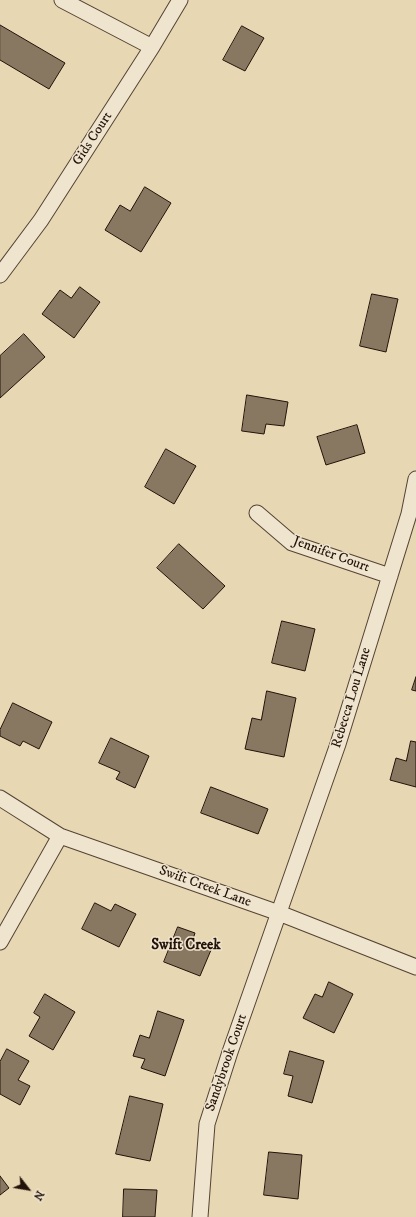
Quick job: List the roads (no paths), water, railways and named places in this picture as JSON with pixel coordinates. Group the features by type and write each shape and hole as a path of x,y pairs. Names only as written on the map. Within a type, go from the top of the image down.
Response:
{"street":[{"path":"62,0 152,47"},
{"name":"Gids Court","path":"0,275 41,220 152,47 180,0"},
{"name":"Rebecca Lou Lane","path":"279,913 338,744 409,514 416,479"},
{"name":"Jennifer Court","path":"257,513 292,543 390,576"},
{"name":"Swift Creek Lane","path":"0,798 60,836 279,913 416,967"},
{"path":"0,942 60,836"},
{"name":"Sandybrook Court","path":"200,1217 207,1124 279,913"}],"district":[{"name":"Swift Creek","path":"186,946"}]}
